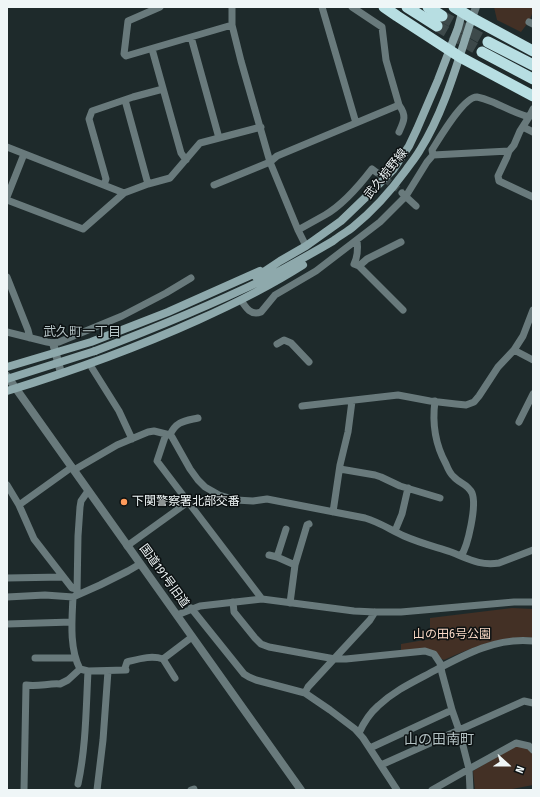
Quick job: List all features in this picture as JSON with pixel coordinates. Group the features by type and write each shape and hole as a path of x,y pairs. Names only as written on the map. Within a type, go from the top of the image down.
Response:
{"highway":[{"path":"384,7 460,57 533,96"},
{"path":"407,7 440,22 428,7"},
{"path":"463,11 533,51"},
{"path":"533,65 485,47 533,79"}],"main road":[{"name":"武久椋野線","path":"205,307 261,275 341,221 393,170 418,129 463,11"},
{"name":"武久椋野線","path":"7,379 95,352 205,307 295,264 352,228 383,200 419,151 428,135 437,117 460,57 463,45 463,11"},
{"path":"7,391 133,348 241,300 302,265 352,228"},
{"path":"7,367 91,342 168,312 280,261"}],"street":[{"path":"160,7 128,21 124,54 126,56 232,25"},
{"path":"232,7 232,25 270,162 306,246"},
{"path":"322,7 356,124"},
{"path":"352,7 382,27 386,60 399,105 403,110 405,119 399,132"},
{"path":"463,11 476,7"},
{"path":"191,37 219,138"},
{"path":"152,49 181,153 186,160"},
{"path":"104,185 106,179 89,119 92,111 162,89"},
{"path":"241,300 250,311 255,314 261,312 275,295 316,271 380,222 404,194 433,155 432,150 450,122 466,103 474,97 487,100 522,116 529,117"},
{"path":"125,100 148,184"},
{"path":"214,185 270,162 277,156 399,105"},
{"path":"533,109 514,145 508,151 507,157 498,176 499,182 533,197"},
{"path":"24,154 7,199 83,228 124,193 170,178 200,143 261,127"},
{"path":"523,128 533,132"},
{"path":"7,148 124,193"},
{"path":"433,155 508,151"},
{"path":"298,230 335,208 357,188 372,169 376,172"},
{"path":"404,194 416,206"},
{"path":"357,240 358,250 354,264 359,266 403,310"},
{"path":"359,266 367,259 401,242"},
{"path":"7,277 30,338"},
{"path":"7,332 53,343 59,342 122,316 191,278"},
{"path":"302,406 398,395 466,405 474,402 498,366 514,350 523,336 533,310"},
{"path":"277,344 284,340 291,343 309,362"},
{"path":"53,343 61,373"},
{"path":"514,350 533,360"},
{"path":"92,368 119,411 132,439"},
{"name":"国道191号旧道","path":"7,376 301,790"},
{"path":"519,422 533,394"},
{"path":"333,512 348,432 352,400"},
{"path":"435,401 434,425 439,451 448,469 457,480 468,487 473,498 468,541 461,556"},
{"path":"198,418 186,420 177,424 168,435 156,461 262,599"},
{"path":"19,505 73,468 117,445 154,431 172,437 190,469 205,487 236,500 253,501 267,499 365,518 376,521 414,540 478,563 494,564 505,562 533,550"},
{"path":"340,469 381,476 400,486 440,498"},
{"path":"7,485 19,505 34,539 76,594"},
{"path":"395,531 402,514 408,488"},
{"path":"80,669 75,658 72,622 76,594 80,507 81,501 88,491"},
{"path":"127,546 188,502"},
{"path":"290,603 295,565 307,525 309,524"},
{"path":"277,556 286,529"},
{"path":"268,555 277,556 295,565"},
{"path":"7,597 76,594 140,564"},
{"path":"7,578 63,577"},
{"path":"177,614 200,606 262,599 354,611 375,612 401,612 514,602 533,602"},
{"path":"233,602 234,612 255,638 261,644 274,648 335,659 425,651 434,654 441,667 469,769 470,790"},
{"path":"191,608 244,674 256,680 305,693 359,732 370,748 393,789"},
{"path":"305,693 308,687 370,620 375,612"},
{"path":"7,624 72,622"},
{"path":"163,659 192,637"},
{"path":"359,732 369,715 388,697 405,686 462,656 484,647 502,643 527,640 533,641"},
{"path":"80,669 88,671 126,670 125,668 127,662 155,657 163,659 175,678"},
{"path":"35,658 75,658"},
{"path":"24,790 26,685 60,684 68,680 80,669"},
{"path":"78,784 84,747 88,671"},
{"path":"97,790 103,740 108,671"},
{"path":"380,766 524,701 533,703"},
{"path":"370,748 452,710"},
{"path":"432,790 516,743 529,746 533,750"}],"green space":[{"path":"494,7 533,7 533,11 531,17 521,32 497,20"},
{"name":"山の田6号公園","path":"512,608 533,609 533,638 510,638 498,640 444,660 439,658 435,652 401,651 401,644 430,639 430,618"},
{"path":"515,746 526,748 533,755 533,785 507,790 475,790 473,771"}],"tunnel":[{"path":"442,16 488,42"},
{"path":"437,26 482,52"},
{"path":"376,172 402,192"}],"place":[{"name":"下関警察署北部交番","path":"124,502"}],"district":[{"name":"武久町一丁目","path":"82,332"},
{"name":"山の田南町","path":"439,740"}]}
